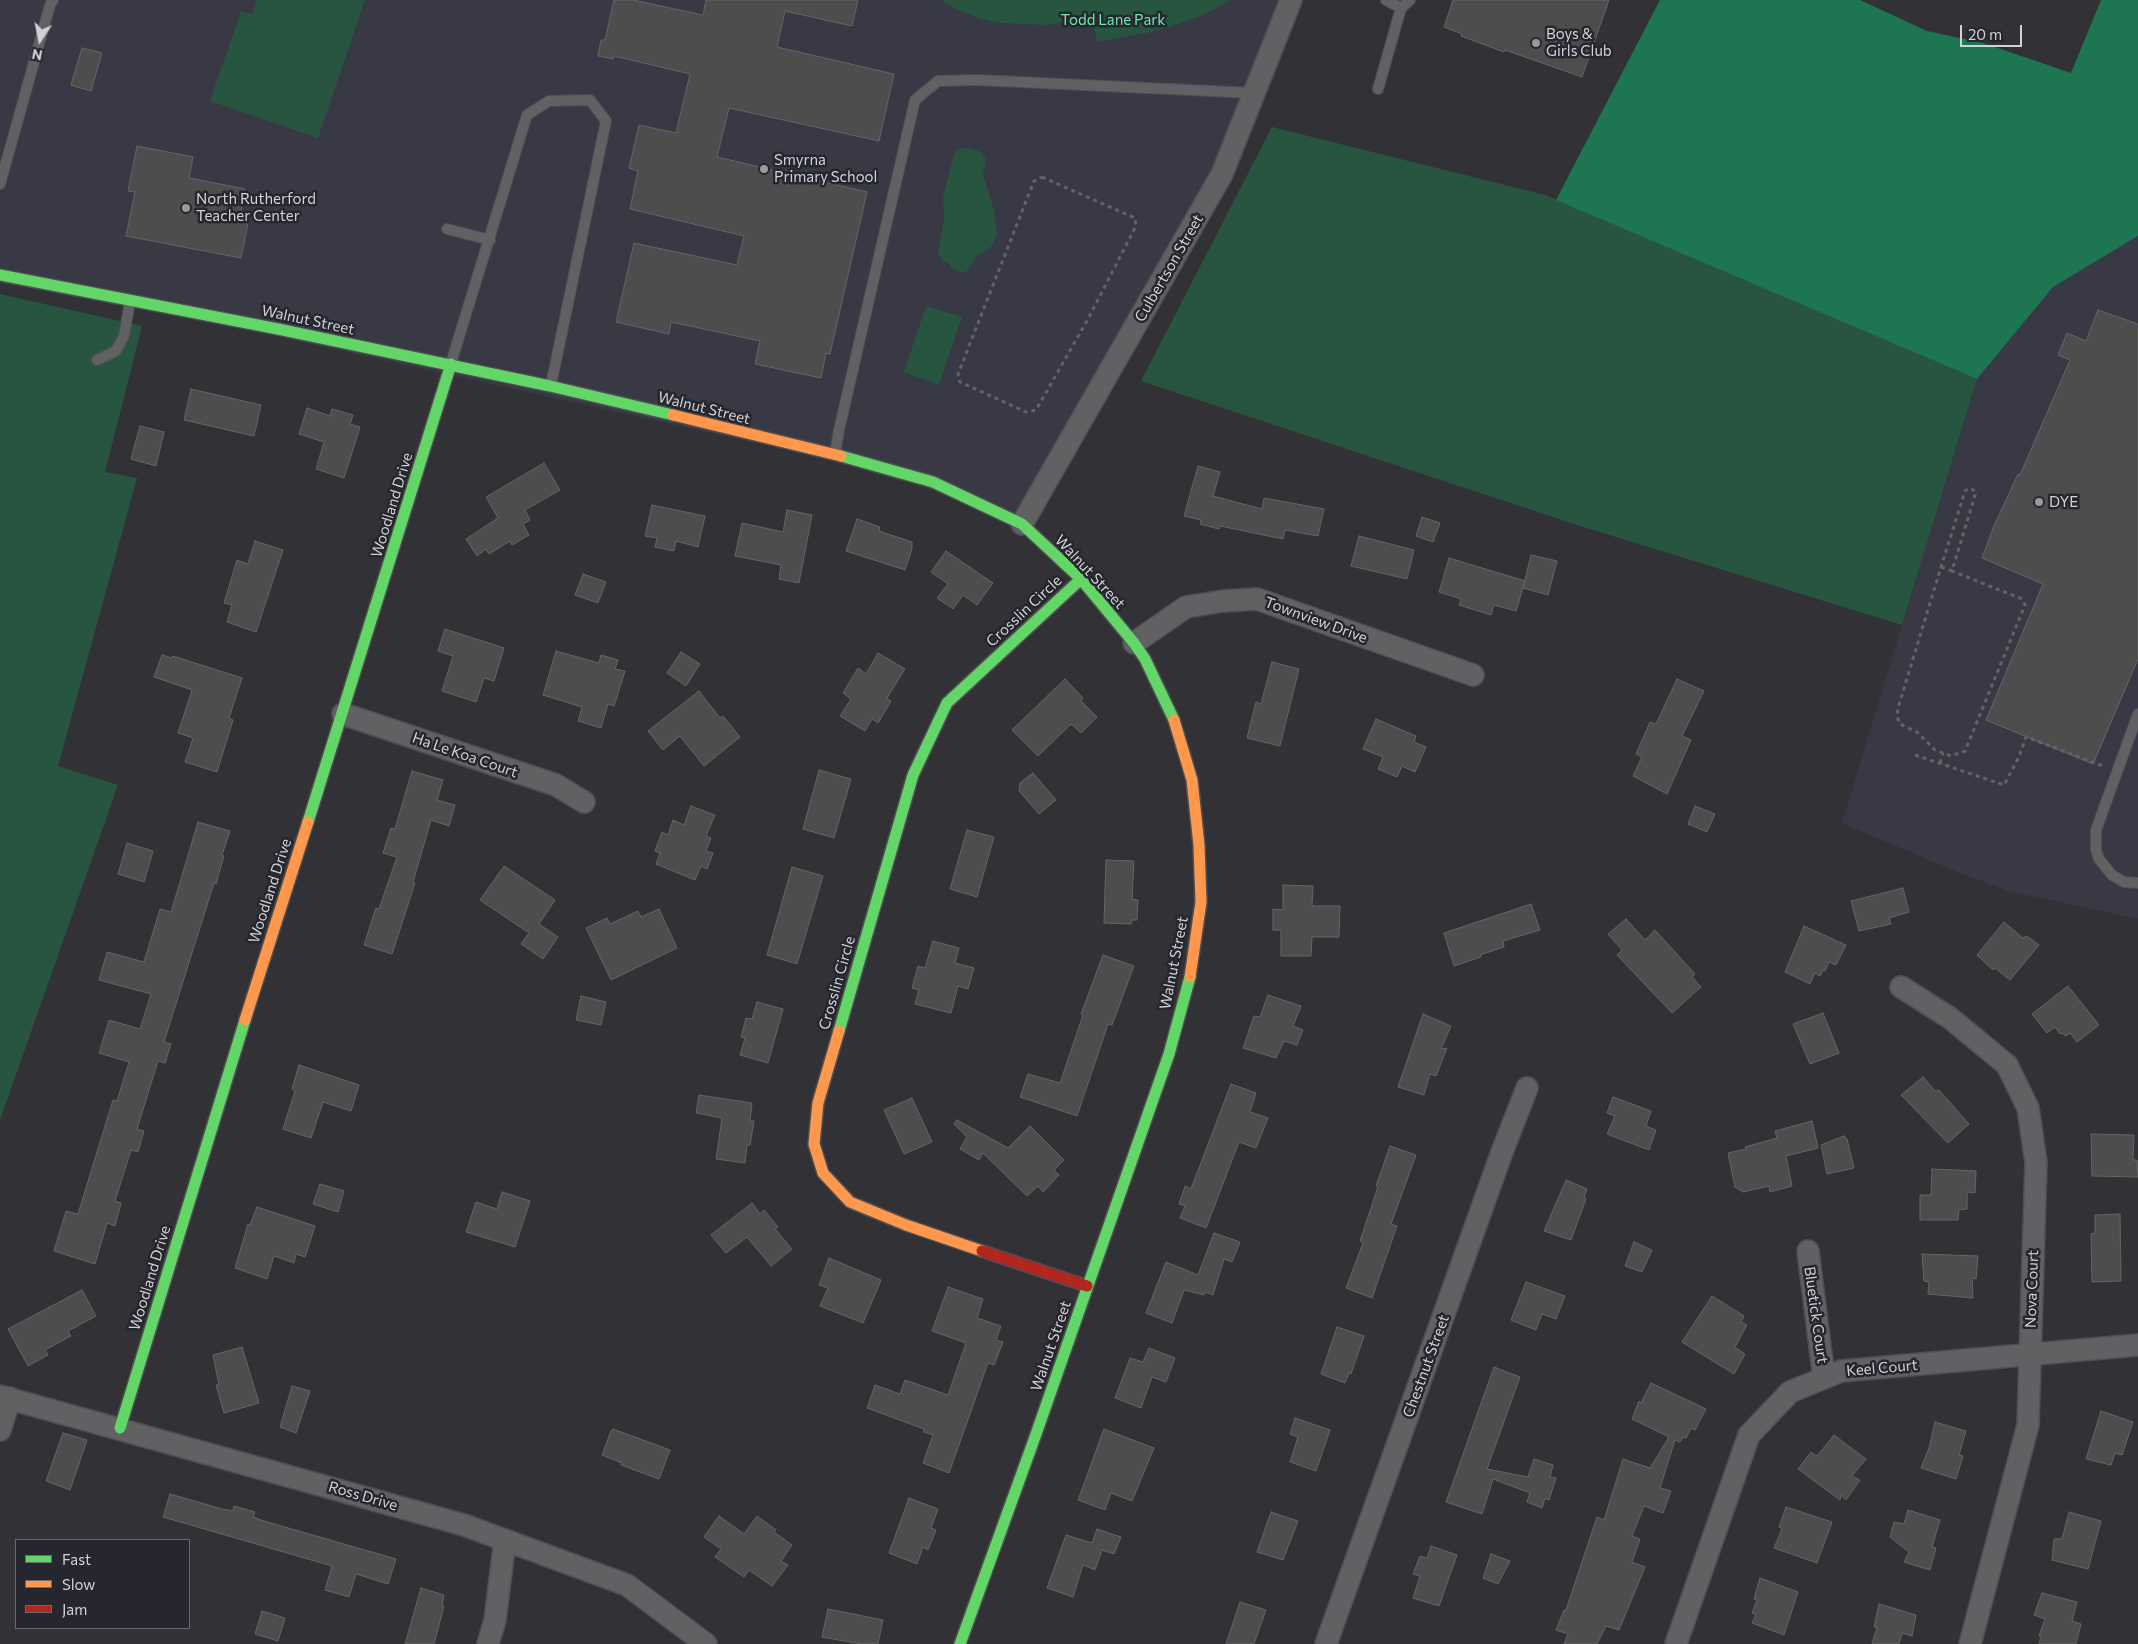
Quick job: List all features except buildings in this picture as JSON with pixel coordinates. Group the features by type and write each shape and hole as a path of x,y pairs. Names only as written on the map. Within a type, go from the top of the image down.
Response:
{"street":[{"name":"Culbertson Street","path":"1022,524 1222,174 1291,0"},
{"name":"Walnut Street","path":"0,275 451,364 835,454 933,482 1022,524 1080,579 1134,643 1145,659 1173,715 1192,780 1199,844 1201,902 1191,975 1169,1054 1035,1437 960,1644"},
{"name":"Woodland Drive","path":"120,1428 270,938 343,714 451,364"},
{"name":"Crosslin Circle","path":"1080,579 947,703 913,775 818,1103 814,1144 823,1173 850,1202 906,1225 1087,1286"},
{"name":"Townview Drive","path":"1134,643 1186,608 1223,601 1257,599 1473,675"},
{"name":"Ha Le Koa Court","path":"343,714 556,785 584,802"},
{"name":"Nova Court","path":"1900,987 1950,1018 2007,1065 2028,1108 2036,1162 2028,1425 1970,1644"},
{"name":"Chestnut Street","path":"1326,1644 1502,1152 1527,1088"},
{"name":"Bluetick Court","path":"1808,1252 1824,1378"},
{"name":"Keel Court","path":"1676,1644 1749,1435 1790,1392 1841,1371 2138,1345"},
{"name":"Ross Drive","path":"5,1397 436,1517 506,1540 627,1585 706,1644"},
{"path":"0,1430 5,1397"},
{"path":"488,1644 495,1620 506,1540"}],"lane":[{"path":"0,184 50,4 53,0"},
{"path":"1386,0 1401,8"},
{"path":"1378,88 1401,8 1410,0"},
{"path":"835,454 915,100 938,81 977,80 1254,93"},
{"path":"451,364 527,115 549,101 569,99 590,100 606,121 550,386"},
{"path":"447,229 490,240"},
{"path":"97,360 116,351 124,336 130,300"},
{"path":"2138,714 2096,830 2096,850 2112,875 2124,882 2138,883"}],"path":[{"path":"1042,177 1135,218 1136,226 1088,319 1036,410 1026,412 960,382 958,374 1034,181 1042,177"},
{"path":"1941,567 2022,599 2025,605 1965,751 1951,756 1935,750 1917,732 1900,724 1897,716 1941,567 1965,491 1970,488 1976,492 1952,571"},
{"path":"1915,755 2004,785 2019,757 2026,737 2117,772"},
{"path":"1940,763 1943,753"}],"shaded area":[{"path":"0,0 1291,0 1222,174 1022,524 933,482 0,275"},
{"name":"DYE","path":"2138,236 2138,919 2009,891 1955,871 1842,823 1977,379 2053,287"}],"green space":[{"path":"257,0 365,0 318,138 210,101 241,11 252,15"},
{"name":"Todd Lane Park","path":"941,0 1230,0 1206,14 1179,24 1151,32 1097,42 1092,15 1047,25 1001,23 978,18 958,10"},
{"path":"1660,0 1860,0 1927,31 1983,43 2071,73 2101,0 2138,0 2138,236 2053,287 1977,379 1556,200"},
{"path":"1272,127 1545,195 1977,379 1902,625 1577,525 1141,381"},
{"path":"967,148 979,151 986,159 983,175 994,210 997,233 992,246 977,257 966,272 962,273 954,270 949,264 942,261 938,254 944,218 943,197 954,155 957,149"},
{"path":"0,294 142,326 105,472 137,478 58,766 118,785 0,1120"},
{"path":"926,306 962,317 939,385 904,372"}],"traffic: fast":[{"path":"0,275 278,329 550,386 673,415"},
{"path":"308,822 451,364"},
{"path":"841,456 933,482 1022,524 1081,579 1134,643 1145,659 1174,720"},
{"path":"839,1031 913,775 947,703 1081,579"},
{"path":"960,1644 1035,1437 1169,1054 1190,977"},
{"path":"120,1428 245,1020"}],"traffic: slow":[{"path":"673,415 841,456"},
{"path":"1174,720 1192,780 1199,845 1201,902 1190,977"},
{"path":"245,1020 308,822"},
{"path":"839,1031 818,1103 814,1144 823,1173 850,1202 906,1225 982,1251"}],"traffic: jam":[{"path":"982,1251 1087,1286"}],"place":[{"name":"Boys & Girls Club","path":"1536,43"},
{"name":"Smyrna Primary School","path":"764,169"},
{"name":"North Rutherford Teacher Center","path":"186,208"},
{"name":"DYE","path":"2039,502"}]}
